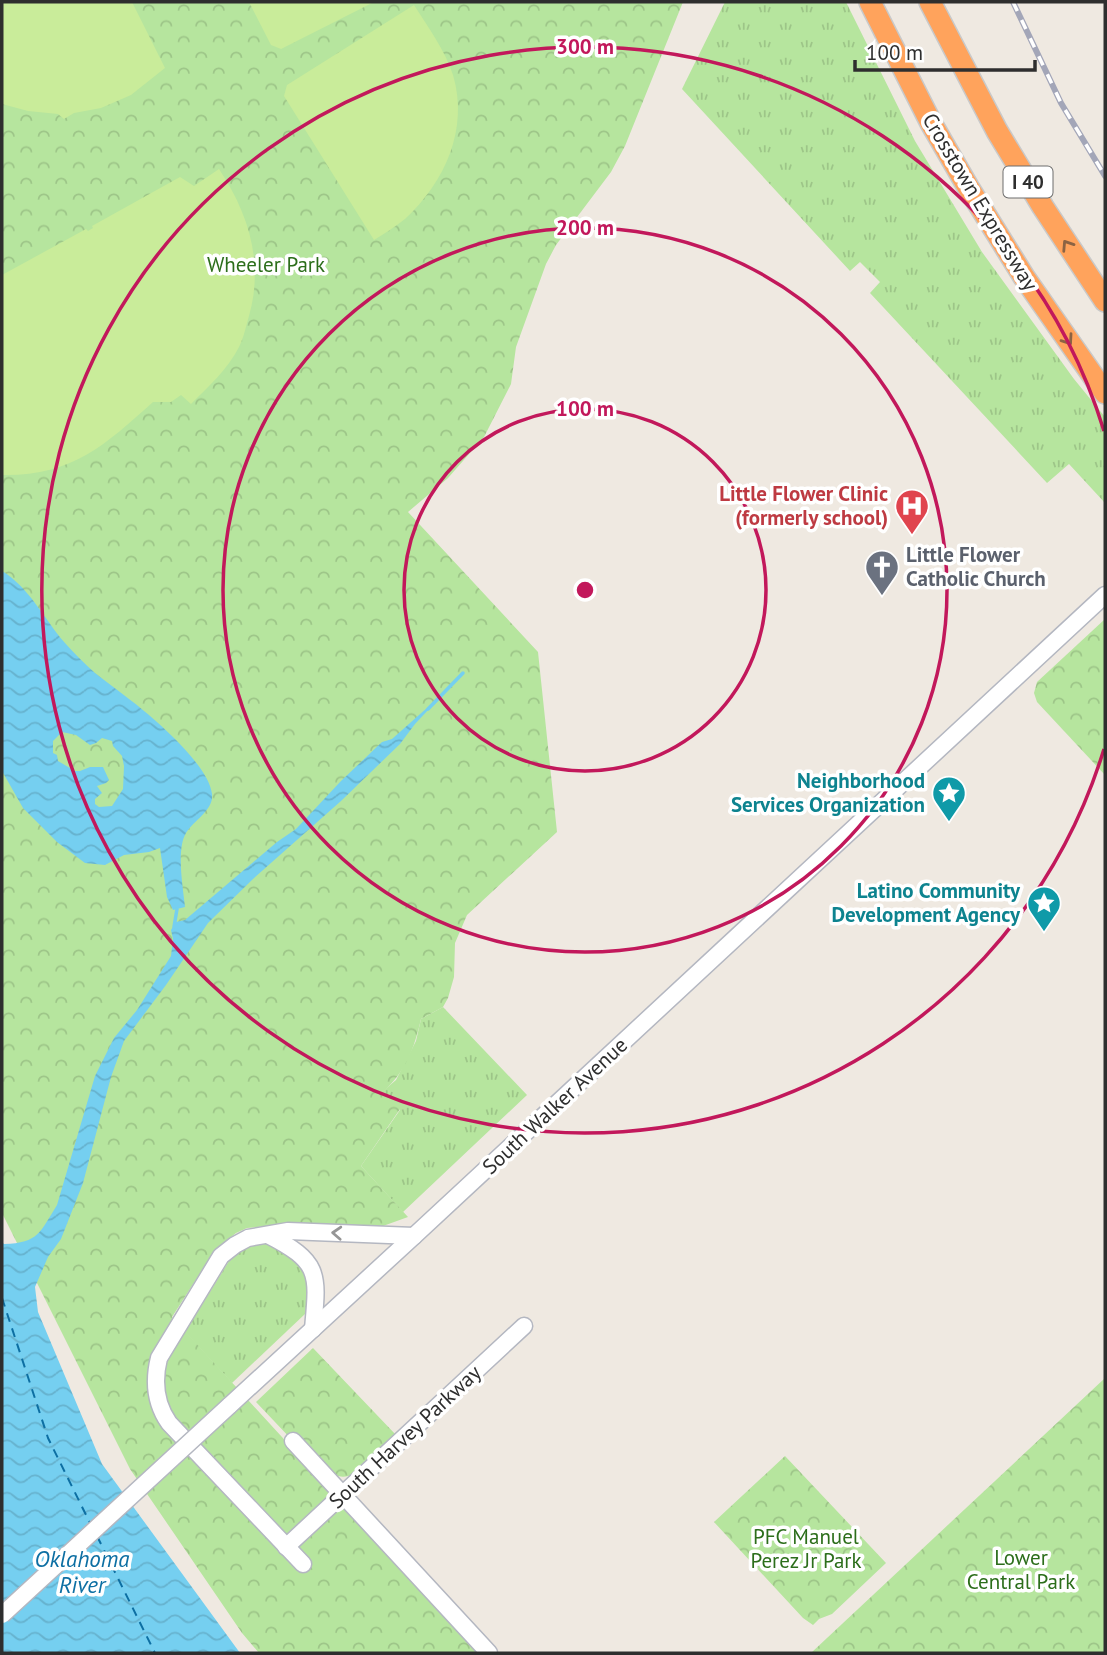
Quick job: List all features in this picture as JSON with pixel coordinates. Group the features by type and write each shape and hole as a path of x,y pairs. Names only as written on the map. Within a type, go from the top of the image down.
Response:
{"highway":[{"name":"Crosstown Expressway","path":"870,2 931,123 968,187 1024,278 1105,393"},
{"name":"I 40","path":"930,2 997,131 1105,301"}],"main road":[{"name":"South Walker Avenue","path":"2,1615 1105,595"},
{"path":"303,1564 169,1423 156,1391 159,1358 221,1256 241,1241 288,1231 414,1236"},
{"path":"268,1235 296,1250 312,1270 316,1290 313,1329"},
{"name":"South Harvey Parkway","path":"286,1547 524,1326"},
{"path":"292,1441 489,1653"}],"green space":[{"name":"Wheeler Park","path":"2,2 683,2 625,146 611,172 556,245 546,264 516,347 511,384 484,437 448,478 408,512 538,652 557,832 467,915 455,943 454,977 448,998 443,1007 421,1019 408,1059 398,1076 383,1092 400,1109 361,1166 408,1217 370,1229 268,1226 247,1228 236,1233 215,1250 172,1317 480,1653 259,1653 242,1633 130,1469 2,1213"},
{"path":"2,2 132,2 165,68 131,95 101,108 74,113 64,119 58,114 28,111 2,104"},
{"path":"249,2 374,2 281,49 271,45"},
{"path":"725,2 846,2 915,141 982,252 1074,379 1105,417 1105,503 1069,464 1047,483 870,293 880,282 860,262 850,271 682,89"},
{"path":"414,5 441,48 453,75 458,115 455,135 450,153 432,188 405,219 374,240 284,96 287,85"},
{"path":"219,169 246,221 255,277 249,316 241,343 229,363 191,404 181,395 171,402 153,402 102,445 68,464 27,474 2,475 2,275 86,229 88,231 92,226 180,177 194,186"},
{"path":"1105,619 1105,775 1037,702 1034,693 1037,682"},
{"path":"443,1007 527,1095 403,1212 361,1166 400,1110 382,1092 396,1080 416,1041 421,1019"},
{"path":"268,1243 281,1245 306,1271 309,1284 308,1304 305,1314 232,1383 185,1332 229,1261 248,1246"},
{"path":"313,1348 396,1435 349,1476 334,1474 329,1479 256,1402"},
{"name":"Lower Central Park","path":"1105,1378 1105,1653 811,1653"},
{"name":"PFC Manuel Perez Jr Park","path":"785,1456 886,1563 832,1614 819,1619 813,1625 803,1618 714,1522"}],"water":[{"path":"2,571 29,595 68,647 95,673 152,717 191,756 209,782 212,794 210,805 189,828 181,849 185,907 173,910 167,897 160,848 124,855 105,865 85,863 57,842 23,808 2,771","holes":["62,732 76,735 90,745 102,738 112,741 122,756 123,789 112,806 99,807 95,804 95,799 102,793 97,786 109,780 103,767 75,771 58,761 57,755 53,753 53,741"]},
{"name":"Oklahoma River","path":"430,708 400,744 208,923 124,1041 111,1077 83,1183 61,1239 48,1257 35,1287 38,1312 102,1464 240,1653 2,1653 2,1242 16,1243 32,1238 42,1229 57,1205 95,1076 114,1038 137,1010 171,956 171,930 176,922 185,920 296,829 382,742 392,739"}],"waterway":[{"path":"428,709 463,673"},
{"path":"174,927 177,909"}],"ferry route":[{"path":"2,1298 48,1438 91,1525"},
{"path":"97,1536 155,1653"}],"railway":[{"path":"1013,2 1061,103 1105,176"}],"place":[{"name":"Little Flower Clinic (formerly school)","path":"912,536"},
{"name":"Little Flower Catholic Church","path":"882,597"},
{"name":"Neighborhood Services Organization","path":"949,823"},
{"name":"Latino Community Development Agency","path":"1044,933"}]}
